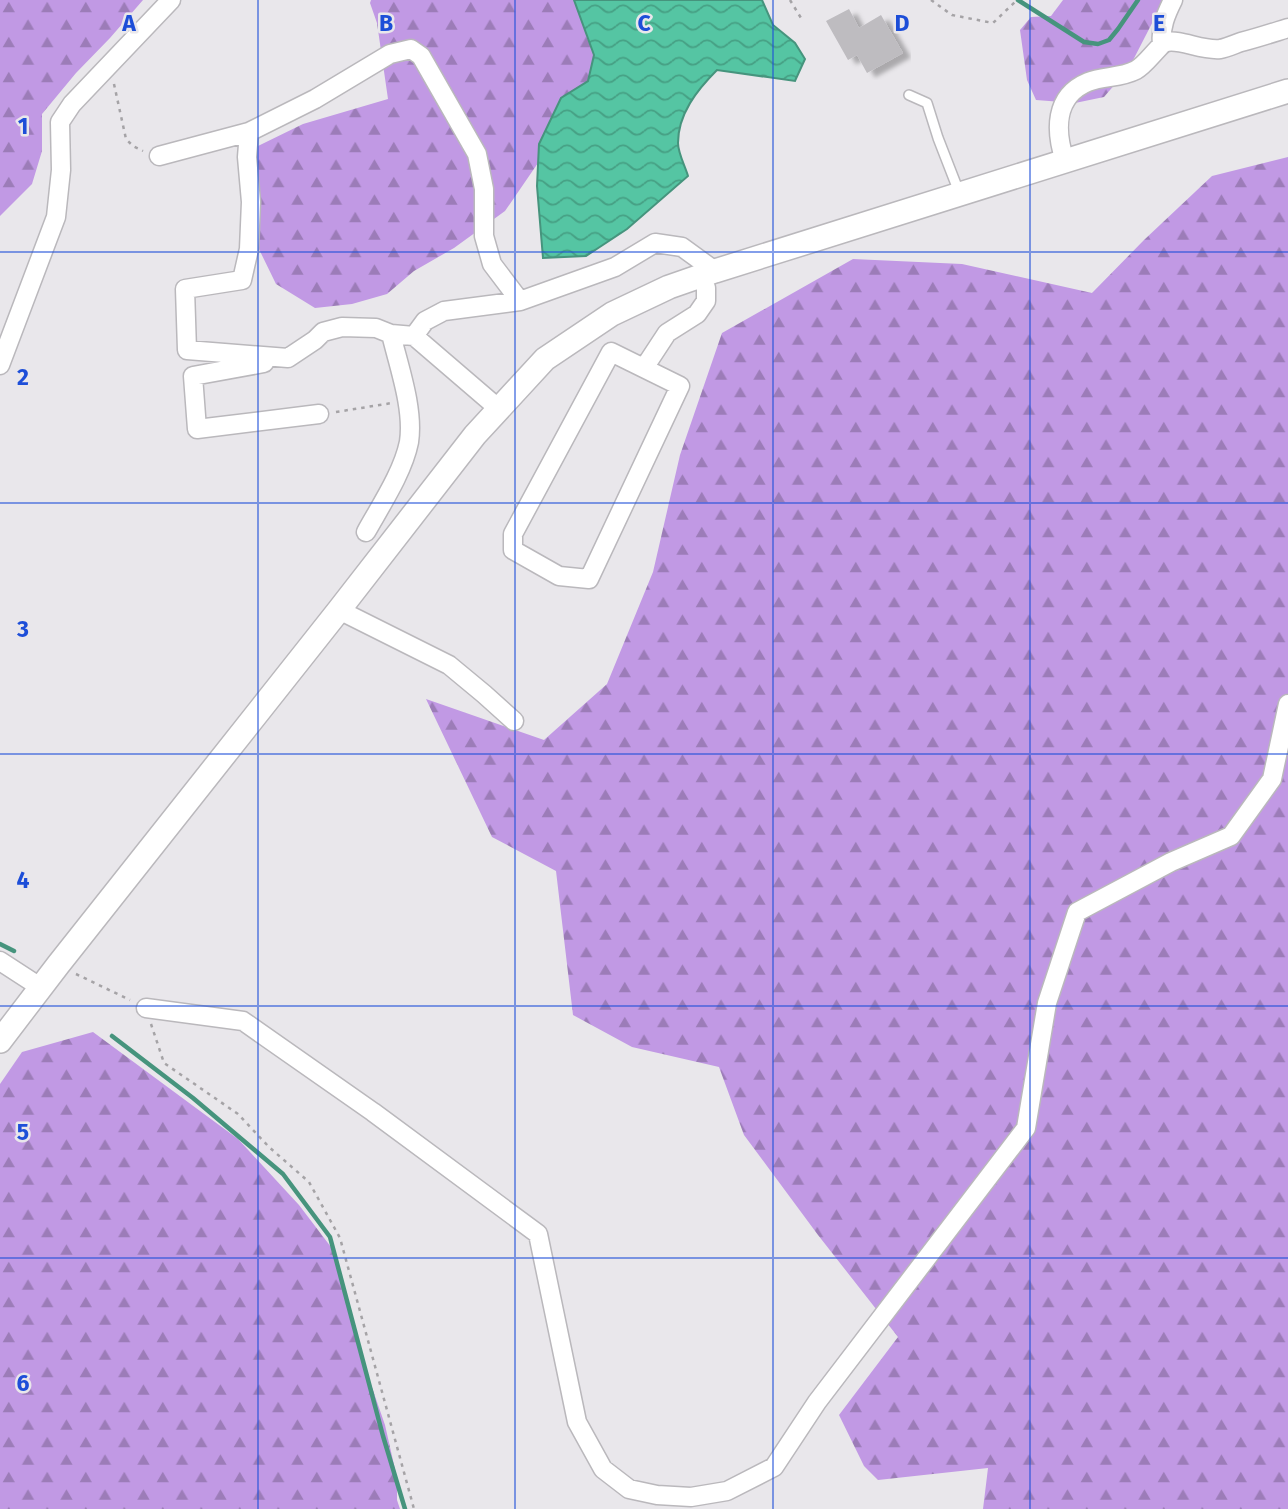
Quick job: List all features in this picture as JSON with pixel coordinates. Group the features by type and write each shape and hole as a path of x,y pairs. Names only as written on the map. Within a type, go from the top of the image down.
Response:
{"street":[{"path":"0,365 56,217 61,170 60,122 72,104 171,0"},
{"path":"1162,44 1160,34 1173,0"},
{"path":"1065,161 1059,144 1058,120 1069,97 1087,82 1131,73 1144,66 1162,44 1168,41 1220,49 1288,28"},
{"path":"159,156 249,132 315,99 390,54 411,49 421,56 477,154 484,189 484,236 492,264 520,301"},
{"path":"0,1041 475,435 545,359 612,314 669,287 1288,90"},
{"path":"249,132 249,249 242,280 184,289 187,350 288,358"},
{"path":"414,336 425,321 444,311 520,301 615,267 656,243 682,247 708,273"},
{"path":"644,368 667,333 697,314 706,301 708,273"},
{"path":"319,414 197,429 193,376 288,358 323,332 342,327 376,328 391,334 414,336 499,409"},
{"path":"366,532 400,469 409,442 407,400 391,334"},
{"path":"611,352 644,368 680,386 589,579 559,576 513,550 513,534 611,352"},
{"path":"339,610 449,666 514,721"},
{"path":"146,1008 243,1021 373,1112 538,1234 577,1422 603,1469 629,1489 657,1495 691,1497 727,1491 774,1466 817,1402 1026,1128 1047,1003 1077,912 1171,862 1231,836 1272,779 1288,704"},
{"path":"0,961 40,987"}],"lane":[{"path":"909,95 927,103 960,193"}],"path":[{"path":"790,0 802,18"},
{"path":"930,0 952,15 993,23 1017,0"},
{"path":"111,65 126,139 144,152 159,156"},
{"path":"319,414 407,400"},
{"path":"58,965 146,1008 164,1063 238,1114 269,1147 309,1182 340,1238 414,1509"}],"green space":[{"path":"0,0 143,0 42,114 42,151 32,184 0,216"},
{"path":"371,0 574,0 594,55 588,81 561,98 539,144 538,163 505,211 454,248 414,271 387,294 352,304 315,308 276,284 256,243 247,199 258,146 303,124 388,99"},
{"path":"1063,0 1164,0 1129,68 1104,97 1075,103 1036,100 1027,80 1020,30 1031,17 1051,16"},
{"path":"1288,157 1288,1509 983,1509 988,1468 878,1480 864,1466 839,1415 898,1337 744,1135 719,1067 632,1047 573,1015 556,871 492,837 426,699 544,740 607,684 653,572 680,455 722,333 853,259 962,264 1092,293 1212,176"},
{"path":"93,1032 238,1139 299,1205 334,1251 366,1370 385,1425 397,1478 397,1500 400,1509 0,1509 0,1084 22,1052"}],"water":[{"path":"574,0 762,0 773,25 795,43 805,59 795,81 717,70 696,94 681,122 678,147 688,176 627,229 586,256 543,258 537,186 539,144 561,98 588,81 594,55"}],"building":[{"path":"849,9 859,28 881,15 903,53 867,73 857,55 848,60 826,21"}],"waterway":[{"path":"1018,0 1084,42 1098,44 1109,40 1138,0"},
{"path":"0,944 14,951"},
{"path":"112,1036 193,1098 283,1174 330,1237 405,1509"}]}
